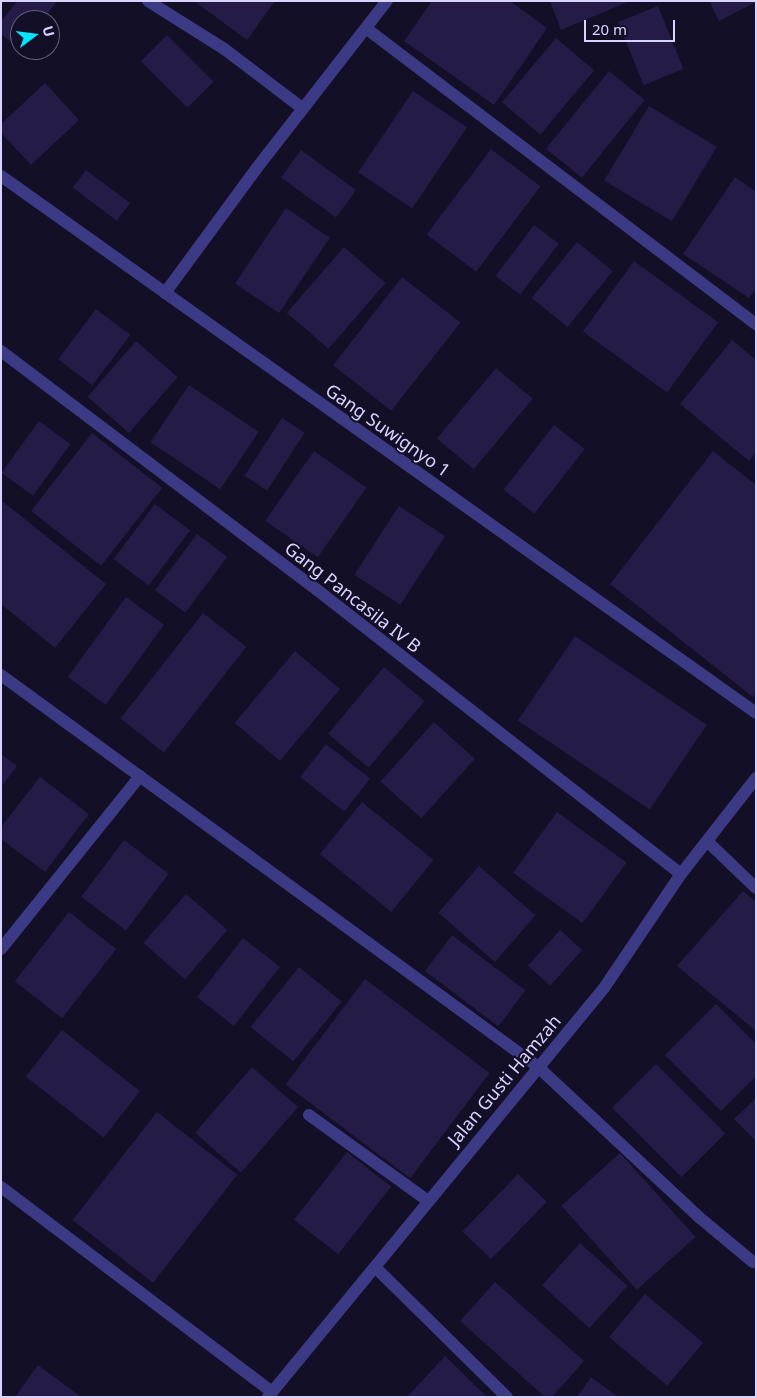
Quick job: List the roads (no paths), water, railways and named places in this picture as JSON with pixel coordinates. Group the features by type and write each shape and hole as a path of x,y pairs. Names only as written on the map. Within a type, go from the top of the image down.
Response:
{"street":[{"path":"148,1 223,48 302,108"},
{"path":"165,293 302,108 367,29 387,1"},
{"path":"367,29 756,324"},
{"name":"Gang Suwignyo 1","path":"1,176 756,713"},
{"name":"Gang Pancasila IV B","path":"1,351 316,589 681,874"},
{"path":"1,675 537,1066 700,1218 754,1262"},
{"path":"1,949 140,776"},
{"name":"Jalan Gusti Hamzah","path":"270,1395 376,1268 427,1200 604,988 681,874 708,842 756,778"},
{"path":"708,842 756,888"},
{"path":"309,1115 427,1200"},
{"path":"1,1187 270,1395"},
{"path":"376,1268 507,1397"}]}
